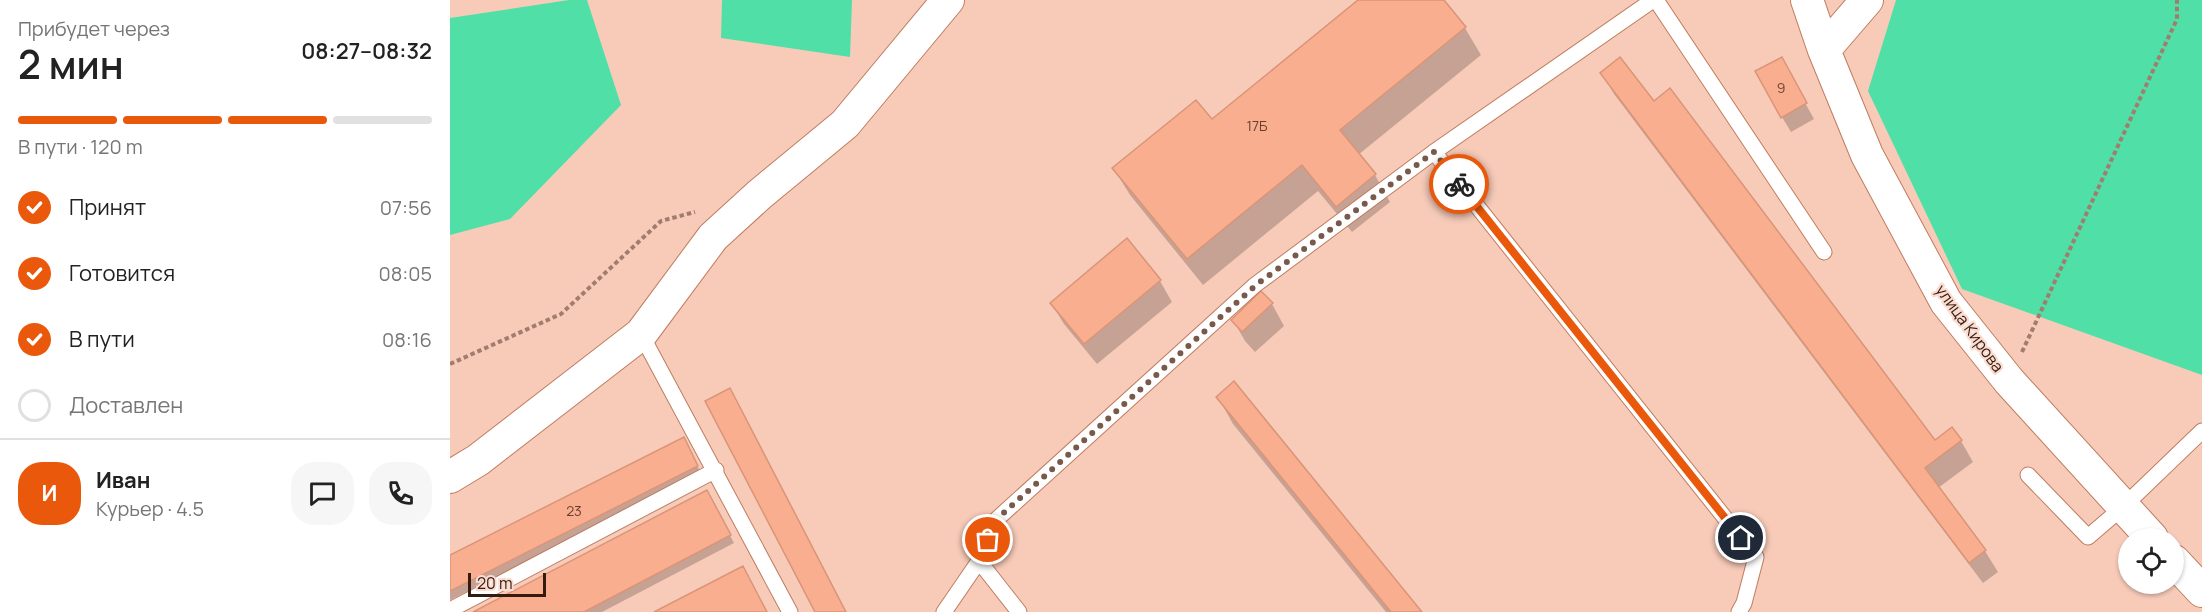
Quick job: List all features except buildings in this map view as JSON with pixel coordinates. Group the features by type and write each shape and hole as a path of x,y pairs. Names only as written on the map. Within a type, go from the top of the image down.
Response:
{"street":[{"path":"450,477 478,460 641,334 713,237 759,195 846,124 948,0"},
{"name":"улица Кирова","path":"1807,0 1866,156 1946,302 2009,381 2143,528"},
{"path":"1824,50 1867,0"},
{"path":"2184,572 2202,591"}],"lane":[{"path":"944,612 979,561 997,519 1247,293 1434,152 1655,0 1824,252"},
{"path":"1434,152 1756,557 1744,603 1739,612"},
{"path":"641,334 716,470 790,612"},
{"path":"2028,475 2088,537 2202,432"},
{"path":"450,610 716,470"},
{"path":"979,561 1019,612"}],"path":[{"path":"2009,381 2177,19 2177,0"},
{"path":"450,364 561,314 661,221 705,210"}],"green space":[{"path":"569,0 587,0 621,105 510,219 450,235 450,18"},
{"path":"722,0 852,0 850,57 721,38"},
{"path":"1896,0 2202,0 2202,375 1962,289 1868,91"}],"way so far":[{"path":"988,540 997,519 1256,285 1434,152 1459,184"}],"route":[{"path":"1459,184 1741,538"}]}
